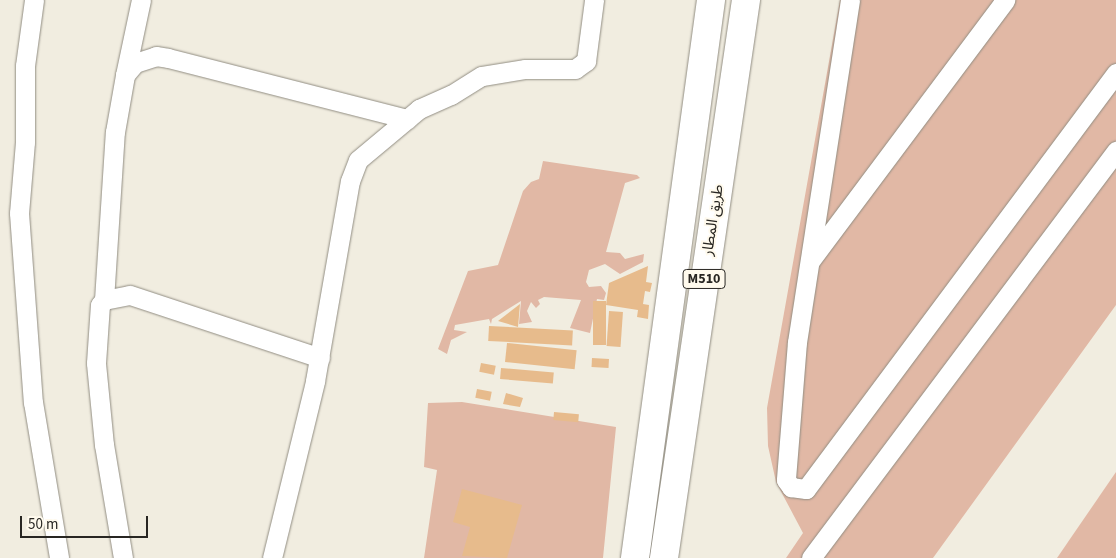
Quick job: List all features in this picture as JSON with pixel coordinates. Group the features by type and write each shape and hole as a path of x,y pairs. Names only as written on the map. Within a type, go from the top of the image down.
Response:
{"highway":[{"name":"M510","path":"635,558 711,0"},
{"name":"طريق المطار","path":"664,558 746,0"}],"lane":[{"path":"34,0 25,66 25,142 19,213 34,402 59,558"},
{"path":"123,558 104,445 96,363 100,305 104,300 115,132 140,0"},
{"path":"272,558 320,358 350,181 358,160 407,119 482,76 524,69 574,69 586,61 594,0"},
{"path":"850,0 808,263 792,391 786,480 790,487 806,489 1116,73"},
{"path":"808,263 1005,0"},
{"path":"125,75 135,63 156,56 407,119"},
{"path":"811,558 1116,151"},
{"path":"104,300 130,295 320,358"}],"shaded area":[{"path":"840,0 1116,0 1116,305 933,558 786,558 803,533 776,482 768,446 767,408"},
{"path":"543,161 637,175 640,178 625,183 606,252 620,253 625,259 644,254 643,262 620,274 605,264 589,270 586,282 589,287 601,286 606,293 604,300 597,299 590,333 570,328 581,300 544,297 538,300 540,304 536,308 531,302 527,311 532,322 519,324 521,301 492,319 491,324 489,319 455,325 454,330 467,332 451,340 447,354 438,349 468,271 498,265 523,191 531,182 539,179"},
{"path":"462,402 616,427 603,558 424,558 437,470 424,467 428,403"},
{"path":"1116,472 1116,558 1057,558"}],"building":[{"path":"648,266 646,282 652,283 650,292 645,291 643,304 649,305 648,319 637,317 638,310 606,305 609,283"},
{"path":"593,301 606,301 606,345 593,345"},
{"path":"520,304 518,327 498,321"},
{"path":"609,311 623,312 621,347 607,346"},
{"path":"489,326 573,330 572,345 488,341"},
{"path":"507,343 577,350 575,369 505,362"},
{"path":"592,358 609,359 609,368 592,367"},
{"path":"481,363 496,366 494,375 479,372"},
{"path":"501,368 554,373 553,384 500,379"},
{"path":"477,389 492,392 490,401 475,398"},
{"path":"506,393 523,398 520,407 503,404"},
{"path":"554,412 579,414 578,422 553,420"},
{"path":"462,489 522,505 507,558 462,556 470,527 453,522"}]}
